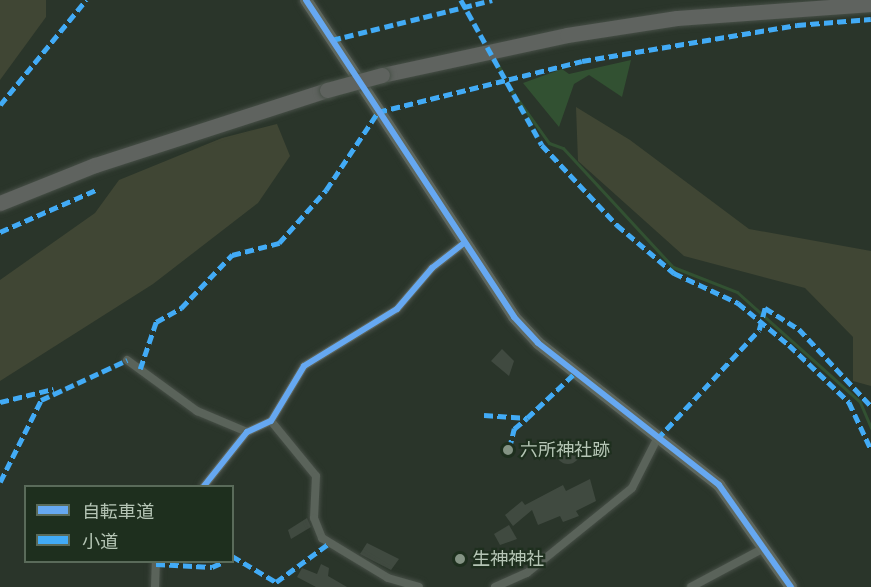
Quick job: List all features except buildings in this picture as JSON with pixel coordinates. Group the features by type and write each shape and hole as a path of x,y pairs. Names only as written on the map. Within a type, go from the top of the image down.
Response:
{"highway":[{"path":"0,195 327,90 382,75 567,34 677,18 871,4"},
{"path":"0,207 182,135"},
{"path":"0,203 95,165"}],"street":[{"path":"306,0 463,244 538,343 657,439 719,485 791,587"},
{"path":"205,485 248,432 271,421 304,366 397,309 432,268 463,244"},
{"path":"127,360 197,411 248,432"},
{"path":"271,421 316,476 314,518 322,538 388,578 419,587"},
{"path":"495,587 527,573 632,488 657,439"},
{"path":"691,587 764,548"},
{"path":"155,587 156,563"}],"shaded area":[{"path":"0,0 46,0 46,17 0,80"},
{"path":"631,60 622,97 589,75 574,84 559,127 523,83 562,69 569,74"},
{"path":"576,107 630,140 749,229 871,251 871,386 853,381 853,337 805,288 684,256 578,161"},
{"path":"277,124 290,156 258,203 153,284 0,381 0,280 95,213 119,180 222,138"}],"waterway":[{"path":"499,67 503,75"},
{"path":"508,86 549,143 563,148 673,267 737,292 860,402 871,428"}],"marked path":[{"path":"0,105 86,0"},
{"path":"461,0 542,145 617,225 674,273 738,303 789,345 849,402 871,449"},
{"path":"332,40 492,0"},
{"path":"140,369 156,322 181,308 232,255 279,243 326,190 378,112 582,61 797,25 871,19"},
{"path":"0,232 98,189"},
{"path":"657,439 759,330 765,308 799,329 871,406"},
{"path":"0,482 41,400 127,360"},
{"path":"484,415 527,418 575,373"},
{"path":"0,402 53,389"},
{"path":"509,449 514,429 527,418"},
{"path":"234,557 276,582 328,544"},
{"path":"156,564 212,567 221,563"}],"cycle path":[{"path":"306,0 514,317 538,343 719,485 791,587"},
{"path":"205,485 247,432 271,421 304,366 397,309 432,268 463,244"}],"place":[{"name":"六所神社跡","path":"508,450"},
{"name":"生神神社","path":"460,559"}]}
